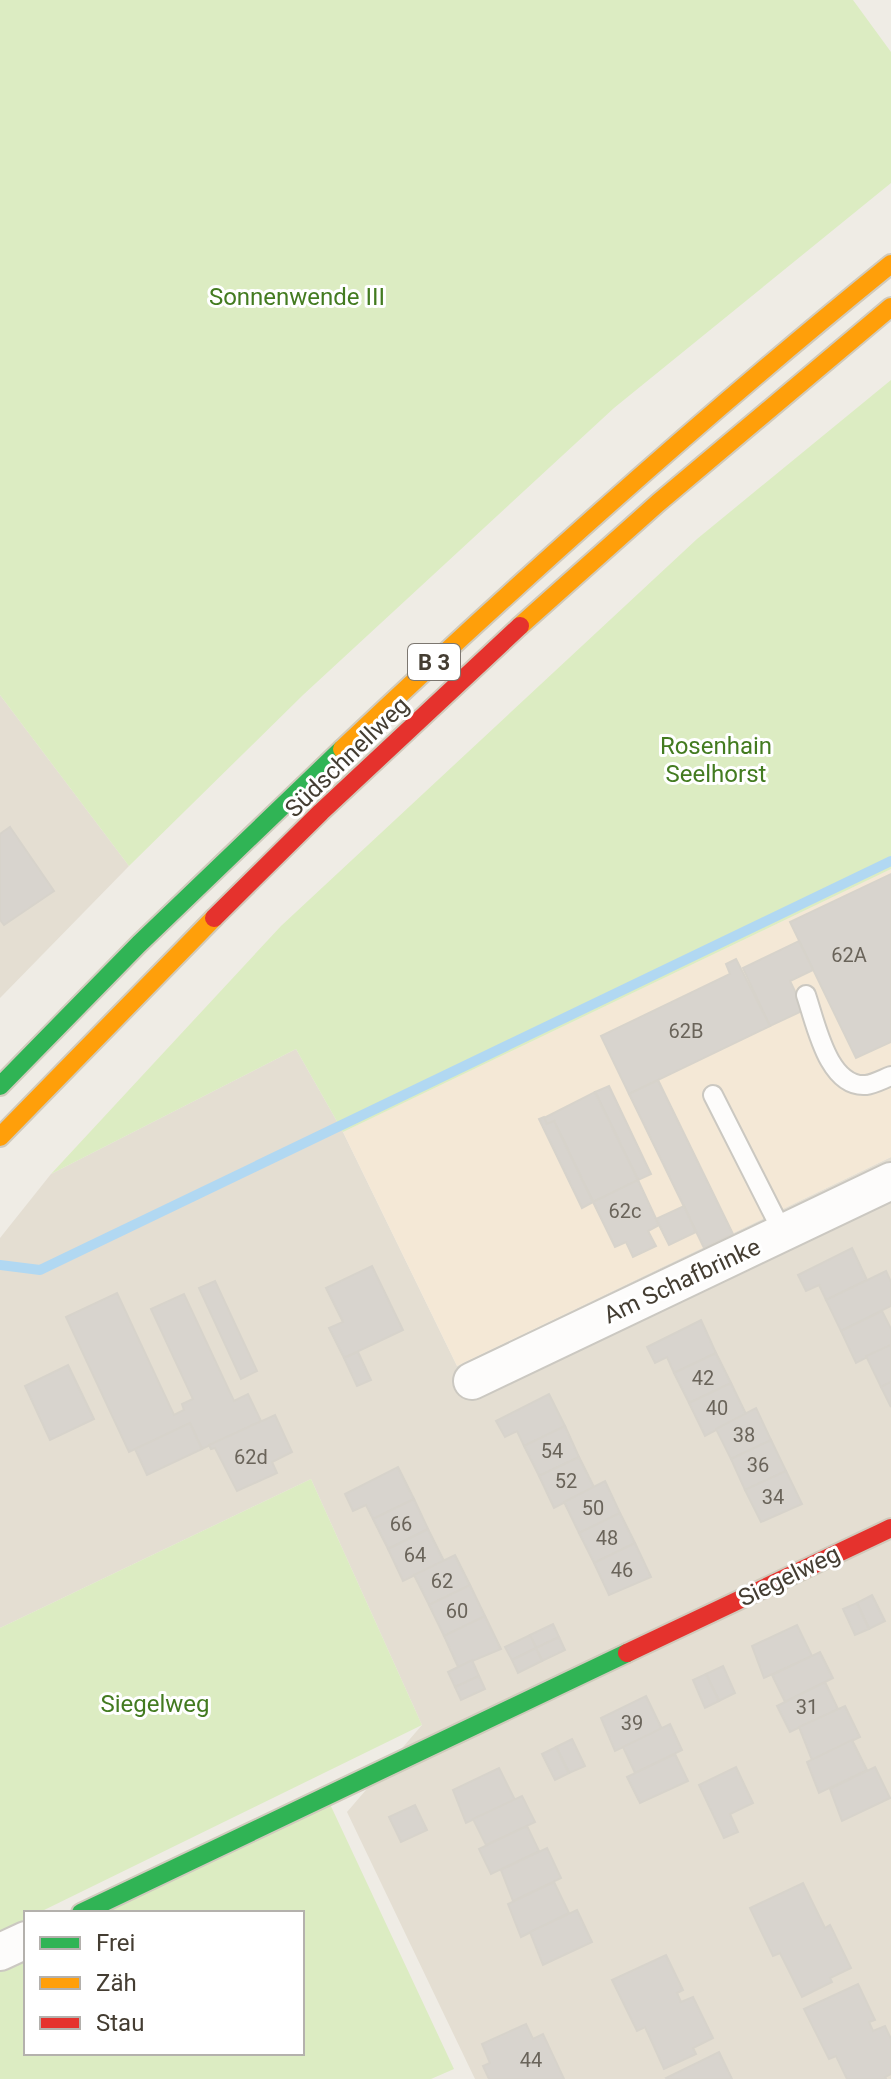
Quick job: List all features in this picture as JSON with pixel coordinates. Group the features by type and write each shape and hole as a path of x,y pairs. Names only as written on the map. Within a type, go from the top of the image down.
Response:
{"main road":[{"name":"Südschnellweg","path":"0,1086 217,866 522,580 765,366 891,264"},
{"name":"Südschnellweg","path":"0,1137 239,892 543,603 789,390 891,307"},
{"name":"Siegelweg","path":"85,1911 891,1528"}],"street":[{"name":"Am Schafbrinke","path":"472,1381 891,1181"},
{"path":"0,1952 24,1941"}],"lane":[{"path":"806,995 835,1072 849,1083 867,1085 891,1076"},
{"path":"713,1095 783,1233"}],"shaded area":[{"path":"0,695 129,866 0,998"},
{"path":"891,869 891,1157 457,1366 343,1132"},
{"path":"296,1049 343,1132 457,1366 891,1157 891,2079 475,2079 347,1812 422,1725 311,1479 0,1628 0,1238 51,1174"}],"green space":[{"name":"Sonnenwende III","path":"0,0 853,0 891,52 891,183 614,408 303,695 129,866 0,695"},
{"name":"Rosenhain Seelhorst","path":"891,380 891,869 343,1132 296,1049 51,1174 281,926 697,539"},
{"name":"Siegelweg","path":"311,1479 422,1725 42,1911 24,1911 24,1920 0,1932 0,1628"},
{"path":"329,1802 454,2069 431,2079 0,2079 0,1965 24,1953 24,2055 304,2055 304,1911 109,1911"}],"building":[{"path":"10,827 54,891 4,925 0,920 0,834"},
{"path":"891,874 891,1042 856,1058 790,922"},
{"path":"799,941 813,970 790,981 804,1010 770,1026 743,968"},
{"path":"736,959 770,1026 629,1094 601,1036 730,974 726,964"},
{"path":"658,1080 733,1234 704,1248 629,1094"},
{"path":"609,1086 651,1174 638,1180 595,1092"},
{"path":"595,1092 638,1180 593,1202 554,1121 547,1124 544,1118"},
{"path":"544,1117 547,1124 554,1121 593,1202 582,1208 539,1119"},
{"path":"638,1180 659,1225 648,1231 656,1246 633,1257 626,1242 615,1247 593,1202"},
{"path":"684,1206 696,1232 669,1245 656,1219"},
{"path":"852,1248 867,1280 826,1300 819,1285 806,1291 798,1275"},
{"path":"372,1266 403,1330 344,1358 329,1328 343,1322 326,1288"},
{"path":"886,1271 891,1282 891,1306 841,1331 826,1300"},
{"path":"215,1281 257,1371 241,1379 199,1288"},
{"path":"117,1293 174,1415 184,1410 182,1404 193,1399 151,1309 184,1294 234,1401 248,1394 261,1421 202,1449 190,1423 129,1452 66,1317"},
{"path":"882,1311 891,1329 891,1345 856,1363 841,1331"},
{"path":"701,1320 716,1353 674,1373 667,1357 655,1363 647,1347"},
{"path":"891,1345 891,1382 881,1387 866,1356"},
{"path":"358,1352 371,1380 357,1386 344,1358"},
{"path":"716,1353 731,1383 689,1403 674,1373"},
{"path":"68,1365 94,1419 50,1440 25,1386"},
{"path":"891,1382 891,1407 881,1387"},
{"path":"731,1383 746,1414 705,1436 689,1403"},
{"path":"549,1394 565,1426 524,1446 517,1431 505,1437 496,1421"},
{"path":"756,1408 771,1440 731,1459 716,1429"},
{"path":"275,1415 292,1452 272,1462 277,1473 237,1491 215,1448 211,1449 209,1445"},
{"path":"190,1423 202,1449 147,1475 135,1449"},
{"path":"565,1426 579,1457 539,1476 524,1446"},
{"path":"771,1440 786,1471 745,1490 731,1459"},
{"path":"579,1457 594,1487 554,1508 539,1476"},
{"path":"398,1467 414,1499 373,1519 366,1505 353,1511 345,1494"},
{"path":"786,1471 802,1504 761,1522 745,1490"},
{"path":"605,1481 620,1513 579,1533 564,1502"},
{"path":"414,1499 428,1529 388,1549 373,1519"},
{"path":"620,1513 635,1543 594,1563 579,1533"},
{"path":"428,1529 444,1561 403,1581 388,1549"},
{"path":"635,1543 651,1577 609,1595 594,1563"},
{"path":"455,1555 470,1585 429,1605 414,1575"},
{"path":"470,1585 485,1616 444,1636 429,1605"},
{"path":"872,1595 885,1621 869,1629 857,1603"},
{"path":"857,1603 869,1629 855,1635 843,1609"},
{"path":"485,1616 501,1649 458,1667 444,1636"},
{"path":"553,1624 559,1637 536,1648 530,1635"},
{"path":"797,1625 812,1656 764,1678 752,1646"},
{"path":"530,1635 536,1648 512,1660 505,1647"},
{"path":"559,1637 565,1650 542,1661 536,1648"},
{"path":"536,1648 542,1661 518,1673 512,1660"},
{"path":"820,1652 833,1678 785,1702 772,1675"},
{"path":"472,1660 479,1676 455,1687 448,1672"},
{"path":"723,1666 735,1693 719,1701 706,1674"},
{"path":"706,1674 719,1701 705,1708 693,1680"},
{"path":"479,1676 485,1689 461,1700 455,1687"},
{"path":"825,1682 838,1709 790,1732 777,1706"},
{"path":"646,1696 662,1729 615,1751 601,1718"},
{"path":"845,1706 860,1737 812,1760 799,1727"},
{"path":"670,1724 682,1750 635,1773 623,1747"},
{"path":"572,1739 585,1766 569,1773 556,1747"},
{"path":"852,1740 867,1770 819,1793 807,1762"},
{"path":"556,1747 569,1773 555,1780 542,1754"},
{"path":"675,1754 688,1781 640,1803 627,1777"},
{"path":"736,1767 753,1803 730,1814 738,1832 724,1838 699,1785"},
{"path":"875,1767 890,1798 842,1821 830,1789"},
{"path":"499,1768 515,1800 466,1823 453,1790"},
{"path":"522,1796 535,1822 486,1845 473,1819"},
{"path":"415,1805 427,1830 401,1842 389,1817"},
{"path":"527,1826 539,1851 491,1874 479,1849"},
{"path":"547,1848 561,1878 513,1901 501,1870"},
{"path":"554,1882 569,1913 521,1937 508,1904"},
{"path":"803,1883 825,1928 830,1925 851,1968 802,1997 780,1953 773,1956 750,1908"},
{"path":"577,1910 592,1942 543,1965 530,1932"},
{"path":"666,1955 683,1990 677,1993 681,2002 693,1997 713,2038 693,2048 696,2054 664,2069 645,2027 637,2031 612,1980"},
{"path":"858,1984 875,2020 869,2022 873,2031 885,2026 891,2039 891,2074 886,2079 847,2079 836,2056 829,2059 804,2009"},
{"path":"526,2024 533,2039 543,2034 564,2079 489,2079 483,2066 490,2063 482,2044"},
{"path":"719,2052 732,2079 666,2078"}],"waterway":[{"path":"0,1265 40,1270 891,861"}],"traffic: fast":[{"path":"0,1086 139,944 342,749"},
{"path":"85,1911 627,1653"}],"traffic: slow":[{"path":"342,749 612,501 891,264"},
{"path":"520,626 658,503 891,307"},
{"path":"0,1137 214,918"}],"traffic: jam":[{"path":"214,918 321,812 520,626"},
{"path":"627,1653 891,1528"}]}
